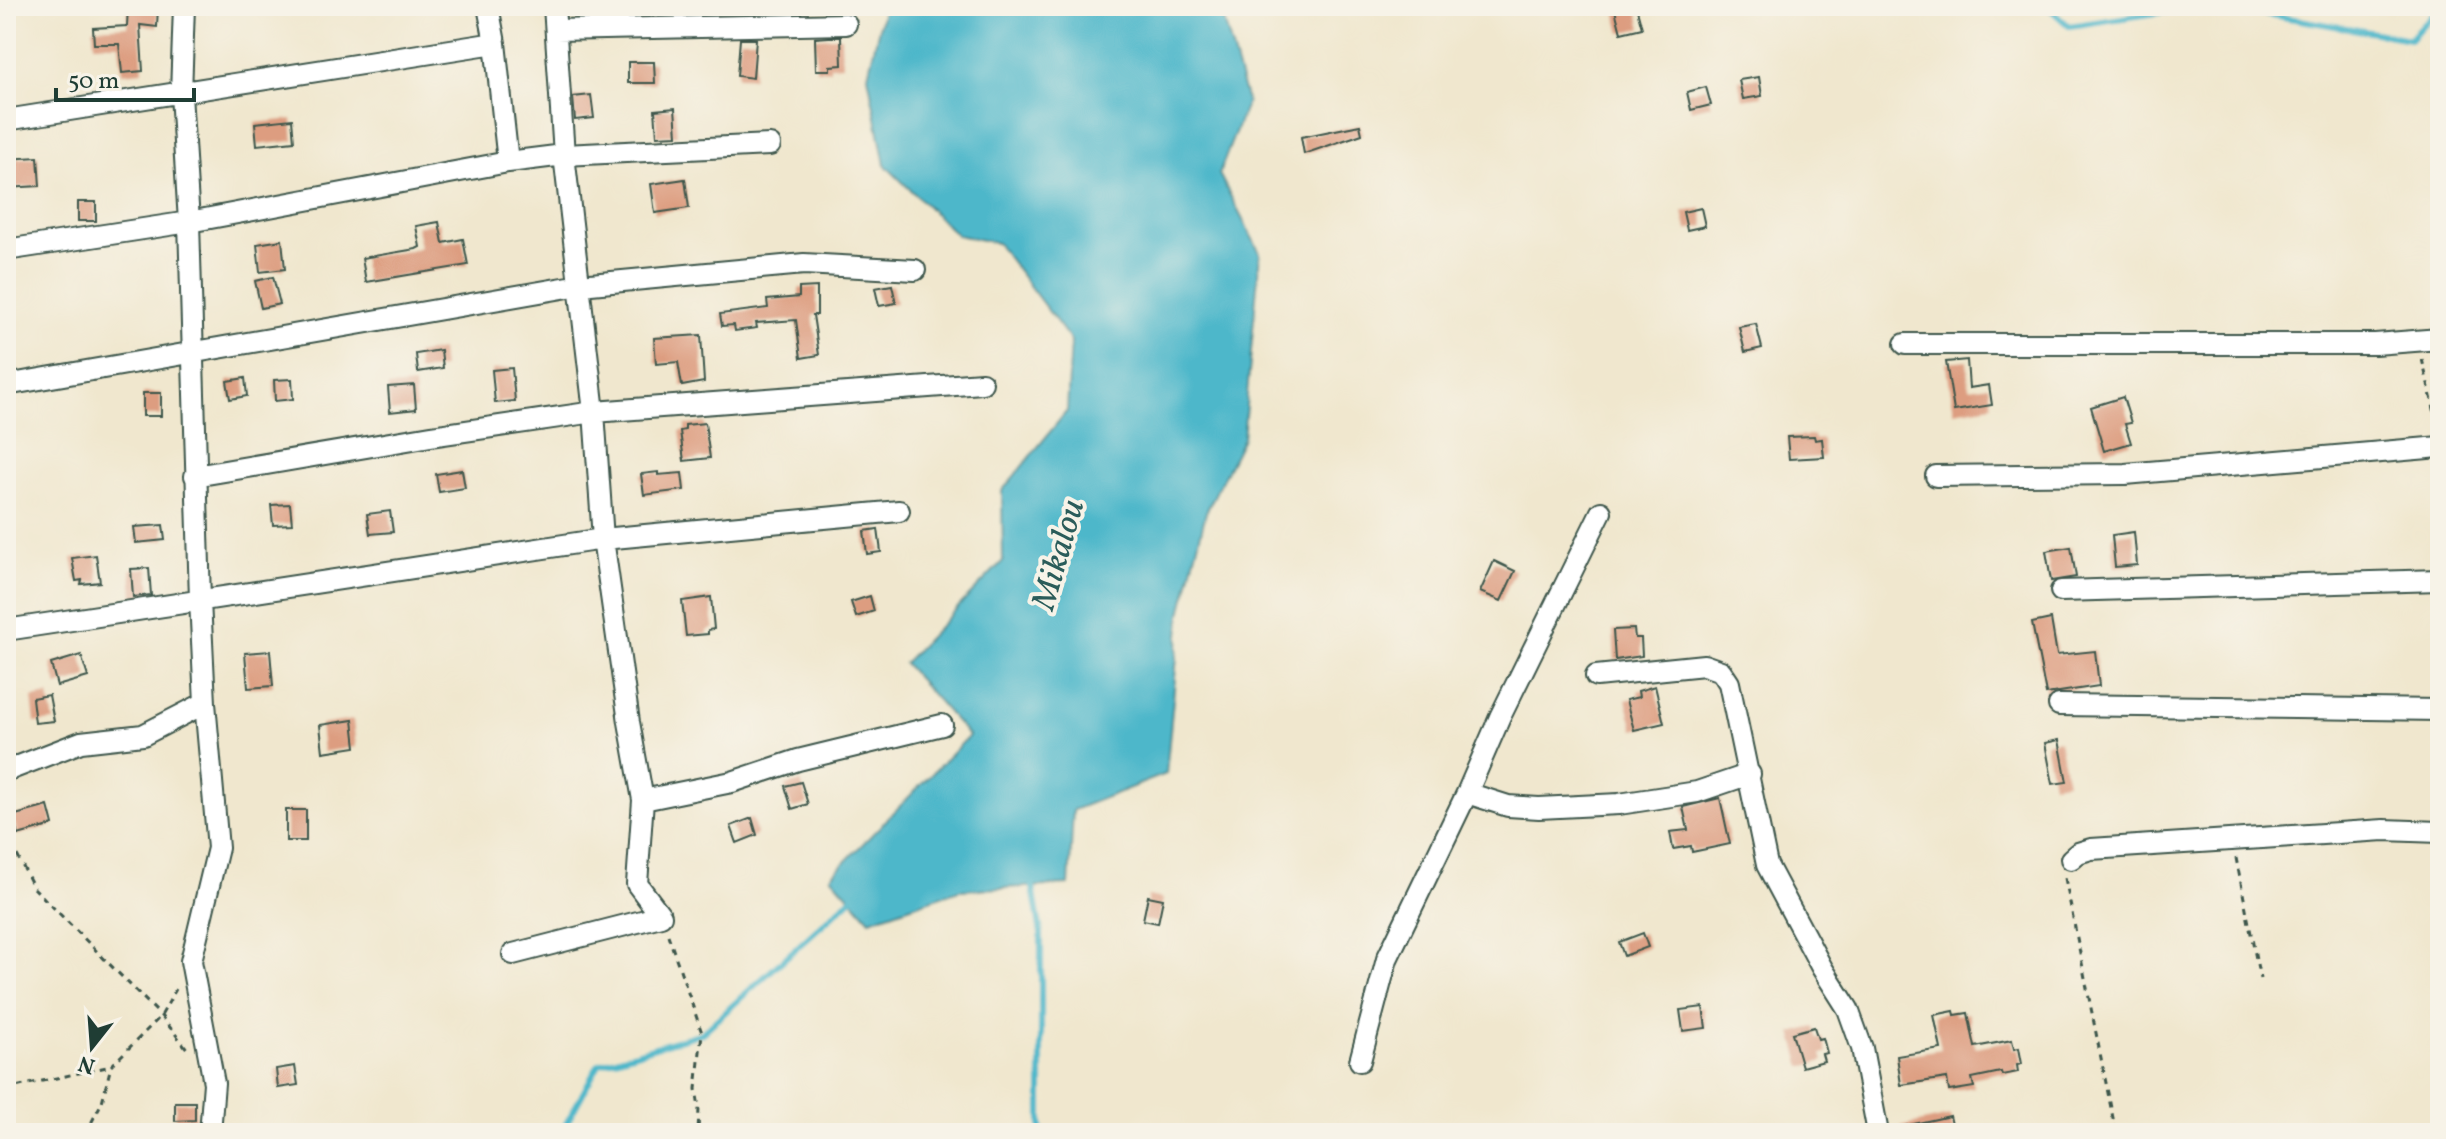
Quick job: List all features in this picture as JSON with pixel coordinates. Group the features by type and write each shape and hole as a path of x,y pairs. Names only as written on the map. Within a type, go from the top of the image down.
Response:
{"street":[{"path":"184,6 181,94 189,222 200,600 205,703 218,848 191,961 214,1083 210,1133"},
{"path":"488,6 508,162"},
{"path":"513,954 661,916 637,884 643,800 603,539 594,412 564,155 554,6"},
{"path":"556,30 846,24"},
{"path":"6,120 495,43"},
{"path":"6,250 189,222 508,162 564,155 770,145"},
{"path":"6,385 580,285 804,264 915,270"},
{"path":"1905,344 2344,345 2440,339"},
{"path":"195,476 594,412 982,383"},
{"path":"1936,476 2125,474 2440,447"},
{"path":"6,630 603,539 899,511"},
{"path":"1360,1061 1387,959 1500,717 1601,512"},
{"path":"2061,591 2440,580"},
{"path":"1596,676 1704,665 1721,671 1729,683 1767,865 1822,968 1848,1009 1862,1048 1878,1133"},
{"path":"6,771 81,742 143,735 205,703"},
{"path":"2059,705 2440,710"},
{"path":"643,800 732,782 798,760 942,725"},
{"path":"1467,793 1508,806 1539,808 1619,804 1697,792 1750,774"},
{"path":"2071,859 2091,849 2384,830 2440,832"}],"path":[{"path":"2417,341 2440,433"},
{"path":"6,834 34,888 161,1016 188,1050"},
{"path":"2233,841 2260,979"},
{"path":"2071,859 2064,881 2116,1133"},
{"path":"661,916 702,1033 696,1089 698,1133"},
{"path":"86,1133 102,1102 111,1066 161,1016 176,989"},
{"path":"6,1089 111,1066"}],"water":[{"path":"884,6 1220,6 1247,102 1219,174 1260,253 1243,438 1206,512 1181,614 1166,774 1073,810 1069,885 959,890 870,920 831,876 969,736 904,663 1003,561 1002,491 1067,411 1071,341 997,243 957,235 885,165 868,75"}],"building":[{"path":"128,6 158,6 157,27 140,25 143,71 122,73 119,44 94,44 93,28 127,26"},
{"path":"1614,6 1636,6 1642,28 1621,33"},
{"path":"841,37 842,65 830,66 830,70 816,70 815,38"},
{"path":"740,39 756,39 753,78 737,76"},
{"path":"628,62 654,62 655,83 628,83"},
{"path":"1759,77 1762,96 1743,99 1739,80"},
{"path":"1706,87 1711,105 1691,110 1687,92"},
{"path":"591,95 594,118 575,120 573,97"},
{"path":"675,108 677,135 657,136 655,110"},
{"path":"292,119 294,141 257,145 255,123"},
{"path":"1360,125 1362,134 1304,154 1301,137"},
{"path":"38,157 40,186 6,188 6,159"},
{"path":"685,179 689,208 655,213 651,184"},
{"path":"78,202 96,202 96,221 78,221"},
{"path":"1701,208 1705,226 1687,230 1683,212"},
{"path":"439,222 443,243 463,239 468,265 366,282 362,258 416,249 420,247 416,226"},
{"path":"282,240 285,269 260,272 257,244"},
{"path":"273,277 280,304 261,308 255,281"},
{"path":"892,285 896,303 879,306 875,288"},
{"path":"817,287 817,315 813,315 819,355 801,358 796,320 756,323 757,328 735,331 734,325 722,326 720,314 768,308 767,300 799,297 799,288"},
{"path":"1756,324 1762,348 1745,352 1739,327"},
{"path":"701,335 704,382 682,386 678,362 656,364 654,338"},
{"path":"441,350 443,368 418,372 416,354"},
{"path":"1967,360 1969,388 1989,385 1992,405 1954,411 1946,362"},
{"path":"512,368 515,401 495,403 492,370"},
{"path":"245,378 247,396 230,399 227,381"},
{"path":"292,379 293,399 275,401 274,380"},
{"path":"414,385 416,409 390,412 388,387"},
{"path":"143,393 161,393 161,416 143,416"},
{"path":"2123,397 2131,423 2125,424 2131,443 2104,451 2091,407"},
{"path":"705,423 710,458 684,461 680,431 685,430 685,425"},
{"path":"1814,436 1815,440 1822,439 1824,457 1789,459 1787,437"},
{"path":"462,470 465,488 439,492 436,474"},
{"path":"658,472 658,475 682,473 684,490 644,495 641,474"},
{"path":"290,504 292,524 273,525 271,505"},
{"path":"390,511 393,532 370,534 367,514"},
{"path":"163,525 165,540 136,543 134,527"},
{"path":"878,529 881,552 867,554 864,531"},
{"path":"2134,532 2137,565 2115,567 2112,535"},
{"path":"2071,547 2076,577 2051,581 2046,551"},
{"path":"96,555 100,582 81,584 82,580 76,581 72,558"},
{"path":"1494,561 1515,571 1501,601 1480,592"},
{"path":"149,568 151,595 133,597 131,569"},
{"path":"870,596 874,611 856,617 851,602"},
{"path":"711,597 714,629 708,630 708,634 686,636 682,601"},
{"path":"2051,619 2057,655 2095,651 2099,686 2046,694 2032,623"},
{"path":"1634,629 1635,638 1641,638 1642,656 1615,660 1613,630"},
{"path":"270,651 273,686 248,688 245,653"},
{"path":"81,655 88,677 57,686 51,664"},
{"path":"1655,686 1664,723 1634,730 1626,700 1639,697 1638,691"},
{"path":"49,695 54,721 35,723 32,698"},
{"path":"353,720 356,747 323,752 320,725"},
{"path":"2059,740 2067,782 2053,784 2045,743"},
{"path":"801,782 808,804 792,809 785,786"},
{"path":"1720,798 1730,844 1692,852 1691,846 1673,849 1670,832 1688,830 1683,807"},
{"path":"48,806 53,825 18,835 12,816"},
{"path":"286,810 306,810 306,841 286,841"},
{"path":"752,818 757,835 737,843 731,826"},
{"path":"1148,896 1163,899 1158,923 1143,920"},
{"path":"1643,933 1648,947 1624,956 1619,942"},
{"path":"1703,1007 1706,1028 1683,1031 1680,1010"},
{"path":"1954,1011 1955,1015 1968,1013 1975,1047 2012,1040 2014,1049 2019,1048 2022,1064 2017,1065 2018,1072 1972,1078 1974,1087 1949,1091 1947,1078 1901,1085 1897,1056 1941,1049 1934,1015"},
{"path":"1814,1027 1818,1039 1823,1038 1827,1053 1822,1054 1824,1061 1802,1067 1792,1033"},
{"path":"295,1066 298,1085 278,1088 276,1069"},
{"path":"175,1102 195,1102 195,1120 175,1121"},
{"path":"1950,1116 1954,1133 1900,1133 1900,1127"}],"waterway":[{"path":"2047,6 2069,26 2203,6"},
{"path":"2219,6 2410,39 2440,6"},
{"name":"Mikalou","path":"1032,882 1041,933 1041,1133"},
{"path":"561,1133 599,1064 702,1033 855,895"}]}
